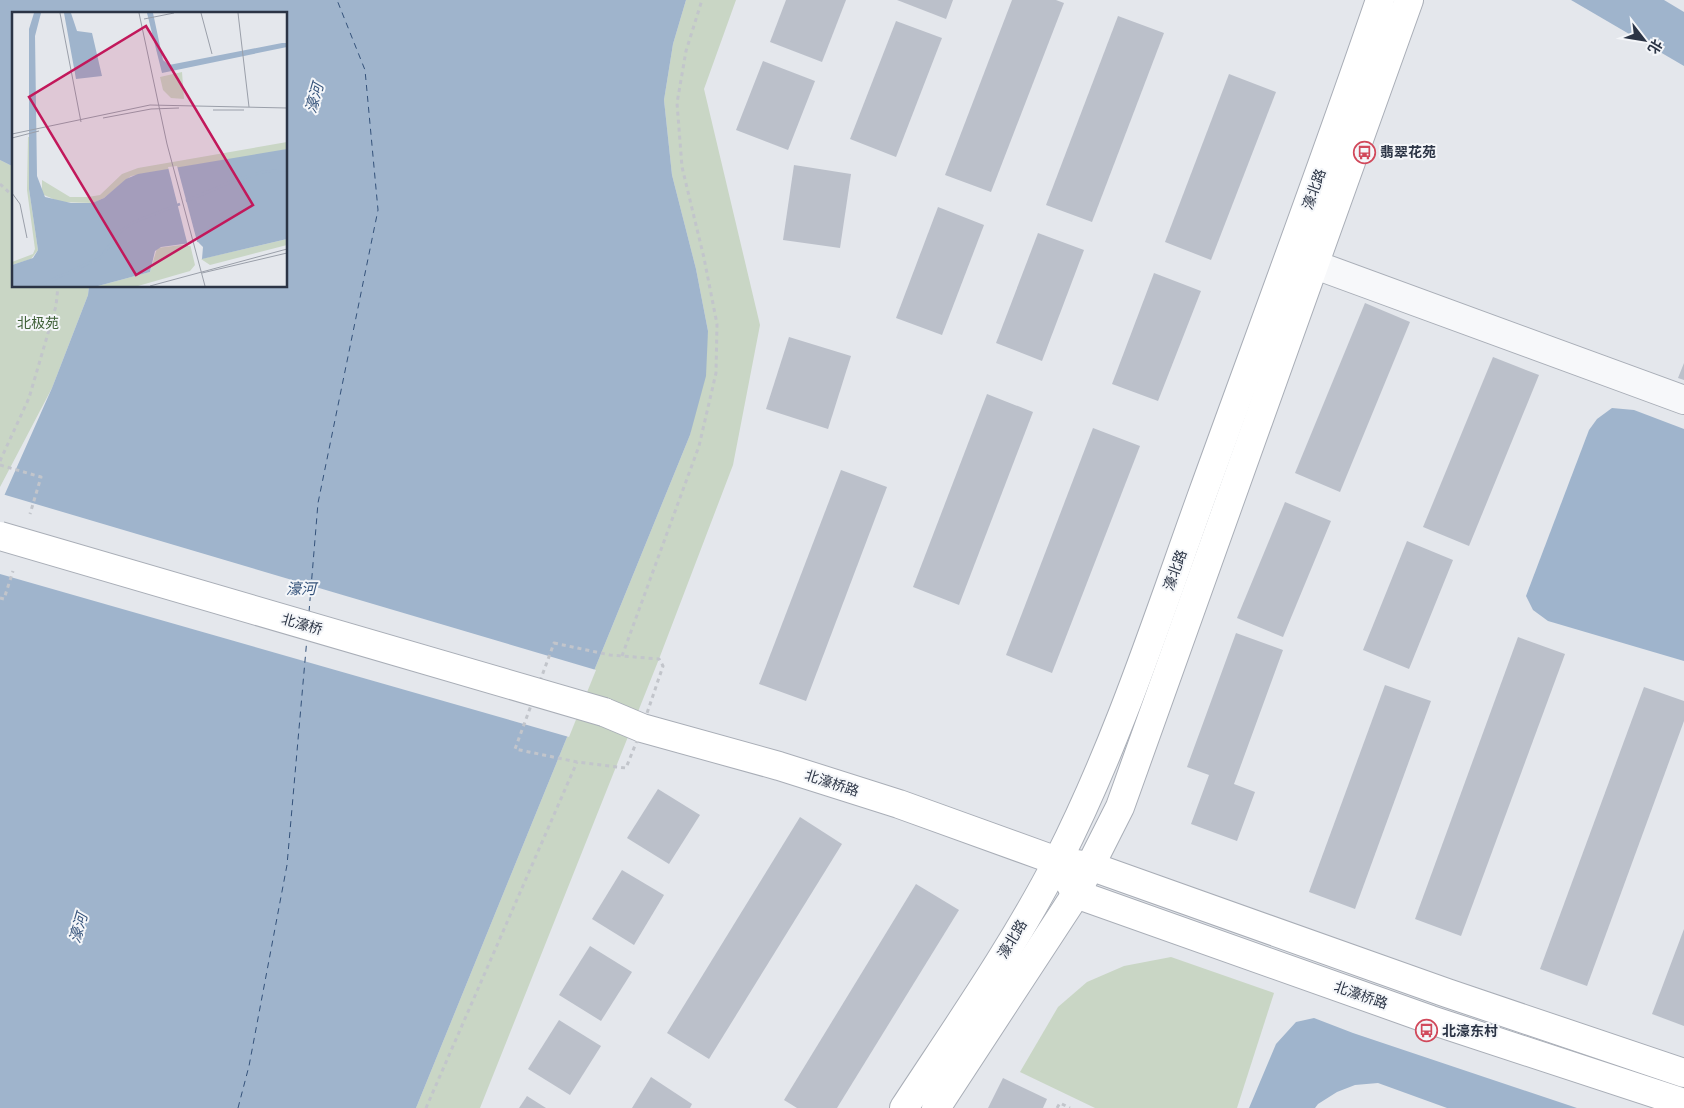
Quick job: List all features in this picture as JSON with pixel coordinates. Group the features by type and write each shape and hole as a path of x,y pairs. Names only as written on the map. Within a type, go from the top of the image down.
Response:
{"main road":[{"name":"濠北路","path":"936,1108 1076,894 1123,798 1302,259 1380,0"},
{"name":"濠北路","path":"904,1108 1009,947 1058,861 1086,801 1131,694 1302,259 1409,0"},
{"name":"北濠桥","path":"0,536 604,712"},
{"name":"北濠桥路","path":"604,712 642,728 779,766 899,804 1058,861 1090,866 1447,993 1684,1072"},
{"path":"1058,861 1076,894"},
{"name":"北濠桥路","path":"1076,894 1431,1020 1684,1103"}],"street":[{"path":"1302,259 1684,400"}],"path":[{"path":"622,656 699,446 716,373 716,324 704,258 682,167 677,103 686,52 702,0"},
{"path":"0,184 12,194"},
{"path":"0,461 29,398 56,306 58,288"},
{"path":"426,1108 577,762"},
{"path":"1057,1108 1060,1103 1070,1108"}],"green space":[{"path":"686,0 736,0 704,89 760,325 733,465 659,659 480,1108 416,1108 690,435 708,331 696,269 672,175 664,100 673,44"},
{"name":"北极苑","path":"0,160 12,166 12,288 89,288 88,295 52,388 0,487"},
{"path":"1171,957 1274,993 1237,1108 1095,1108 1020,1072 1058,1007 1087,982 1124,966"}],"water":[{"name":"濠河","path":"0,0 686,0 673,44 664,100 672,175 696,269 708,331 706,376 690,435 416,1108 0,1108 0,505 52,388 88,295 89,288 288,288 288,12 12,12 12,166 0,160"},
{"path":"1571,0 1664,0 1684,12 1684,66"},
{"path":"1612,408 1634,410 1684,429 1684,661 1548,621 1533,610 1526,596 1589,430 1597,419"},
{"path":"1314,1018 1353,1033 1577,1108 1447,1108 1378,1083 1355,1085 1337,1092 1315,1108 1249,1108 1276,1044 1296,1022"}],"pier":[{"path":"2,494 596,670 569,737 0,574 0,499"}],"building":[{"path":"786,0 846,0 822,62 770,42"},
{"path":"897,0 953,0 946,19"},
{"path":"1012,0 1056,0 1064,3 991,192 945,175"},
{"path":"1118,16 1164,33 1092,222 1046,205"},
{"path":"896,21 942,38 896,157 850,139"},
{"path":"763,61 815,81 788,150 736,130"},
{"path":"1229,74 1276,92 1211,260 1165,242"},
{"path":"794,165 851,174 840,248 783,240"},
{"path":"938,207 984,225 942,335 896,318"},
{"path":"1038,233 1084,250 1042,361 996,343"},
{"path":"1154,273 1201,291 1158,401 1112,384"},
{"path":"1365,303 1410,322 1340,492 1295,473"},
{"path":"789,337 851,356 828,429 766,409"},
{"path":"1493,357 1539,375 1469,546 1423,527"},
{"path":"1684,363 1684,380 1678,378"},
{"path":"987,394 1033,412 959,605 913,587"},
{"path":"1093,428 1140,446 1052,673 1006,655"},
{"path":"841,470 887,487 806,701 759,684"},
{"path":"1285,502 1331,521 1283,637 1237,618"},
{"path":"1407,541 1453,560 1409,669 1363,650"},
{"path":"1236,633 1283,650 1234,784 1255,792 1237,841 1191,824 1209,775 1187,767"},
{"path":"1518,637 1565,654 1461,936 1415,919"},
{"path":"1385,685 1431,701 1355,909 1309,892"},
{"path":"1644,687 1684,701 1684,721 1587,986 1540,969"},
{"path":"658,789 700,815 669,864 627,838"},
{"path":"800,817 842,844 709,1059 667,1033"},
{"path":"622,870 664,895 634,945 592,919"},
{"path":"916,884 959,910 837,1108 797,1108 784,1100"},
{"path":"1684,929 1684,1026 1652,1014"},
{"path":"590,946 632,972 601,1021 559,995"},
{"path":"559,1020 601,1046 570,1095 528,1069"},
{"path":"651,1077 692,1104 690,1108 632,1108"},
{"path":"1003,1078 1047,1099 1043,1108 988,1108"},
{"path":"527,1096 546,1108 519,1108"}],"ferry route":[{"path":"309,612 318,503 378,210 365,70 337,0"},
{"path":"238,1108 249,1066 287,865 307,638"}],"place":[{"name":"翡翠花苑","path":"1364,152"},
{"name":"北濠东村","path":"1426,1031"}]}
